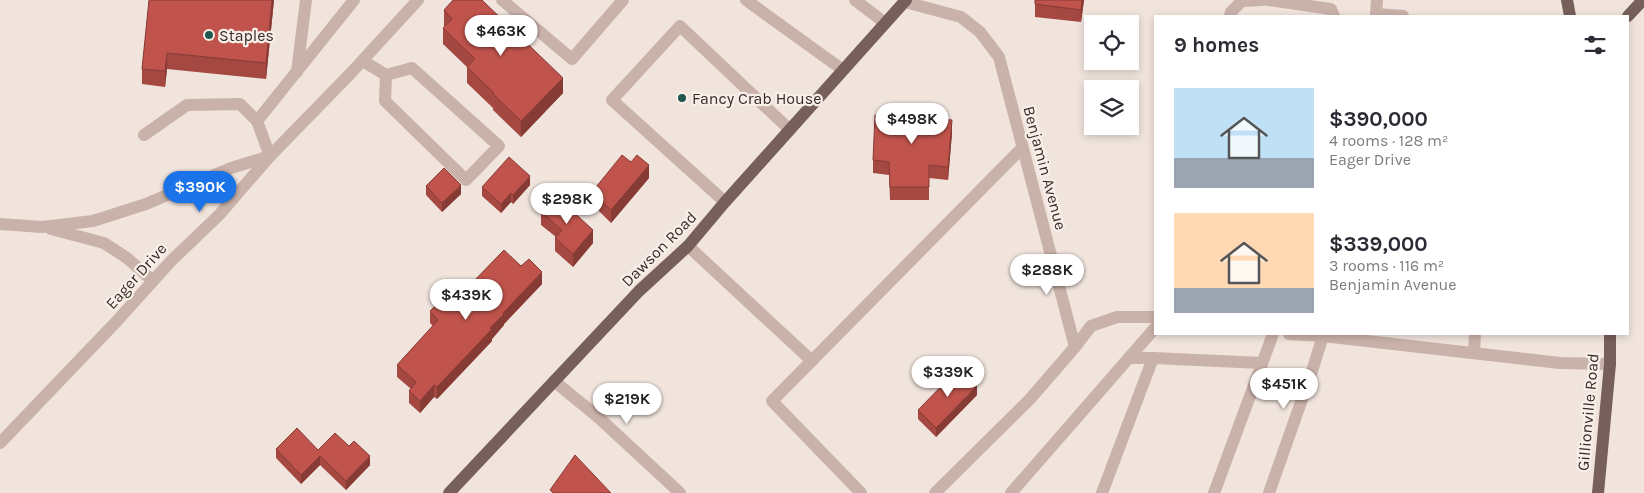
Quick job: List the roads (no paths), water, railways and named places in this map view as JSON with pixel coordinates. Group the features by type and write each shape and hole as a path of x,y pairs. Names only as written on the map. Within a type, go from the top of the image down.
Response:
{"main road":[{"path":"1567,0 1570,15"},
{"path":"1629,15 1643,0"},
{"name":"Dawson Road","path":"449,493 639,291 688,246 905,1"},
{"name":"Gillionville Road","path":"1598,493 1610,364 1610,335"}],"street":[{"path":"297,72 306,0"},
{"path":"257,122 354,0"},
{"name":"Eager Drive","path":"0,442 116,322 171,261 219,215 270,156 363,61 418,0"},
{"path":"502,0 572,59 624,0"},
{"path":"746,0 843,70"},
{"path":"854,0 885,23"},
{"path":"1230,15 1230,12 1242,2 1263,0"},
{"path":"1268,0 1331,9 1334,15"},
{"path":"1376,15 1378,0"},
{"name":"Benjamin Avenue","path":"905,1 961,17 980,32 999,57 1074,347"},
{"path":"1293,15 1294,3"},
{"path":"725,202 612,100 680,26 790,130"},
{"path":"363,61 386,75 412,68 499,146 466,180 385,101 386,75"},
{"path":"42,227 93,221 146,204 231,168 270,156 257,122 240,104 187,105 144,135"},
{"path":"861,493 772,401 1022,148"},
{"path":"0,224 42,227 104,243 127,258 153,281"},
{"path":"688,246 812,361"},
{"path":"935,493 1030,399 1091,326 1117,317 1154,317"},
{"path":"1011,493 1154,329"},
{"path":"1214,493 1273,335"},
{"path":"1269,493 1312,371 1316,335 1560,363 1610,364"},
{"path":"1474,353 1475,335"},
{"path":"1129,358 1262,363"},
{"path":"1102,493 1153,358"},
{"path":"554,381 598,417 680,493"}],"place":[{"name":"Staples","path":"209,35"},
{"name":"Fancy Crab House","path":"682,98"}]}
